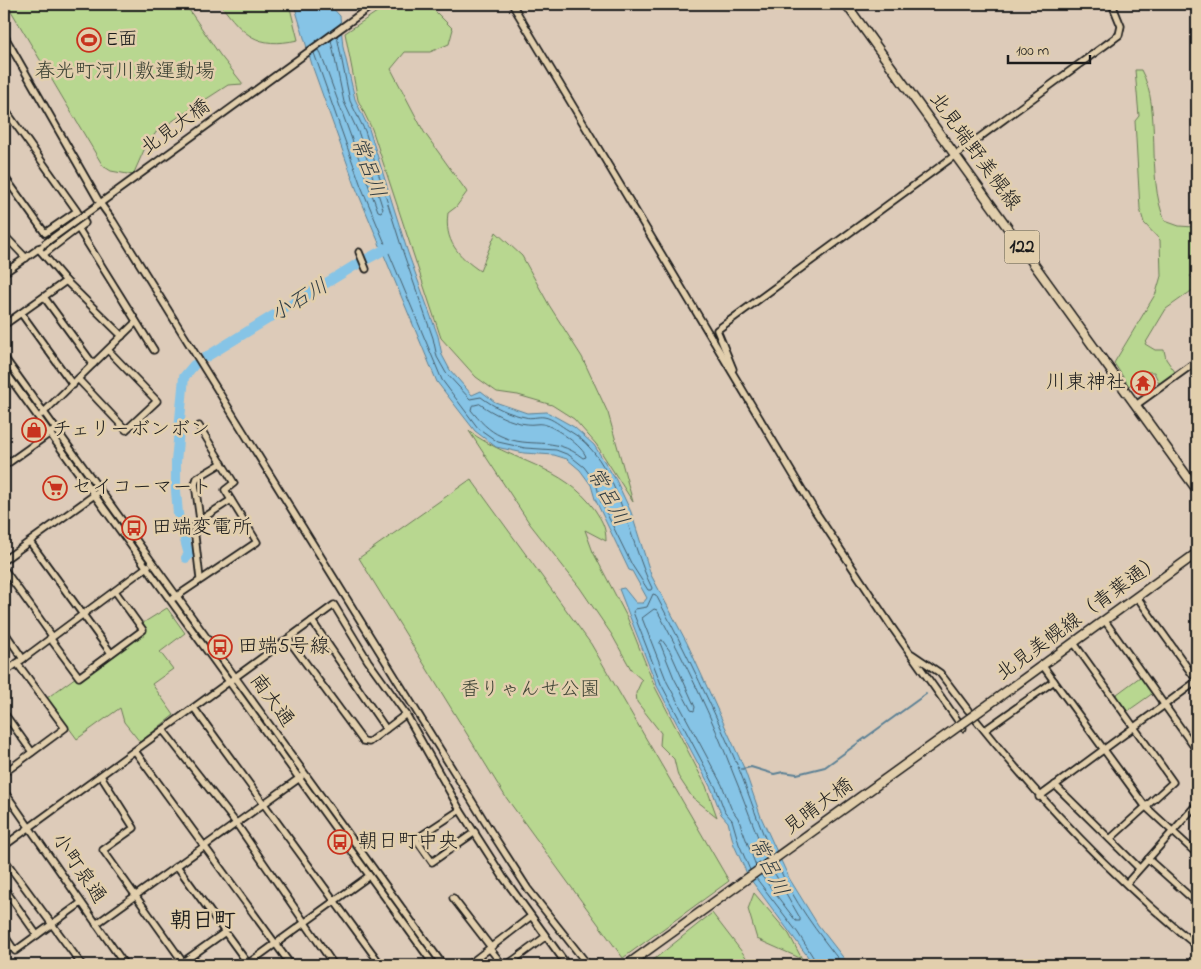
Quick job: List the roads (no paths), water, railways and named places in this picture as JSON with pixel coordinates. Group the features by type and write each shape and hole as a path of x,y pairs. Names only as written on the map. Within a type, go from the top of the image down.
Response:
{"main road":[{"name":"北見端野美幌線","path":"846,4 1197,490"},
{"name":"北見美幌線（青葉通）","path":"981,710 1197,553"},
{"name":"見晴大橋","path":"627,965 981,710"}],"street":[{"name":"北見大橋","path":"4,273 374,4"},
{"path":"512,4 838,548 963,728"},
{"path":"733,374 733,368 716,330 1119,35 1122,26 1112,4"},
{"path":"4,35 100,203 114,221 490,830 528,889 588,965"},
{"path":"4,108 85,223 44,254"},
{"path":"4,176 45,233 77,211"},
{"path":"78,228 154,350"},
{"path":"4,236 26,258"},
{"path":"38,248 66,281 122,336"},
{"path":"359,252 366,269"},
{"path":"4,325 66,281"},
{"path":"44,297 93,364"},
{"path":"21,313 73,384"},
{"path":"38,417 136,322"},
{"path":"78,379 126,430 157,401 108,350"},
{"name":"南大通","path":"4,357 443,965"},
{"path":"1136,405 1197,361"},
{"path":"4,371 11,367"},
{"name":"南大通","path":"4,371 432,965"},
{"path":"170,600 257,542 225,490 234,483 199,426"},
{"path":"4,466 56,429"},
{"path":"200,520 195,484 196,478 222,463"},
{"path":"4,560 100,491"},
{"path":"200,579 194,528 200,520 231,500"},
{"path":"30,542 111,653"},
{"path":"4,672 152,563"},
{"path":"4,568 79,677 143,630 115,591"},
{"path":"1039,797 1197,681 1137,597"},
{"path":"4,846 334,605 368,661 406,714 460,810 530,917 567,965"},
{"path":"1105,621 1166,704 1197,751"},
{"path":"312,622 386,729"},
{"path":"4,631 20,660 65,728 4,773"},
{"path":"288,639 363,740 369,742 406,714"},
{"path":"1074,643 1135,726 1173,782 1110,839"},
{"path":"910,653 940,673 968,710"},
{"path":"1043,666 1145,806 1197,854"},
{"path":"985,730 1054,681"},
{"path":"194,708 381,965"},
{"path":"4,713 32,752"},
{"path":"976,720 1039,797 1127,884 1197,946"},
{"path":"163,730 236,823 334,965"},
{"path":"135,751 291,965"},
{"path":"96,924 304,774"},
{"path":"100,776 134,828 103,850 184,964 225,932"},
{"path":"1055,785 1139,868"},
{"name":"小町泉通","path":"4,791 125,965"},
{"path":"1127,884 1139,868 1173,832 1195,813 1197,804"},
{"path":"460,810 416,839 432,862 475,832"},
{"path":"4,859 82,965"},
{"path":"1148,859 1197,903"},
{"path":"177,866 248,965 369,876"},
{"path":"4,888 37,935"},
{"path":"453,898 502,964 507,965 545,937"},
{"path":"4,935 15,951 81,903"},
{"path":"468,965 530,917"}],"water":[{"name":"常呂川","path":"294,4 329,4 340,16 343,47 355,99 369,129 408,253 438,336 442,355 450,370 472,395 481,391 495,402 527,413 547,412 574,427 594,445 616,480 631,512 651,575 687,643 744,768 761,817 789,878 818,925 849,965 814,965 748,876 734,845 728,822 721,814 712,790 657,686 619,589 624,588 636,603 643,603 647,598 632,571 629,570 595,499 591,485 580,470 567,459 554,455 524,453 496,447 475,431 437,382 356,188 313,68"}],"waterway":[{"name":"小石川","path":"206,357 354,266 393,245"},
{"name":"小石川","path":"186,558 189,555 178,514 176,462 184,377 194,365"},
{"path":"742,769 751,767 774,774 783,772 797,774 825,767 926,694"}],"place":[{"name":"E面","path":"89,40"},
{"name":"川東神社","path":"1143,383"},
{"name":"チェリーボンボン","path":"34,430"},
{"name":"セイコーマート","path":"55,488"},
{"name":"田端変電所","path":"134,528"},
{"name":"田端5号線","path":"220,647"},
{"name":"朝日町中央","path":"340,842"}],"district":[{"name":"朝日町","path":"203,922"}],"park label":[{"name":"春光町河川敷運動場","path":"125,72"},
{"name":"香りゃんせ公園","path":"530,690"}]}
